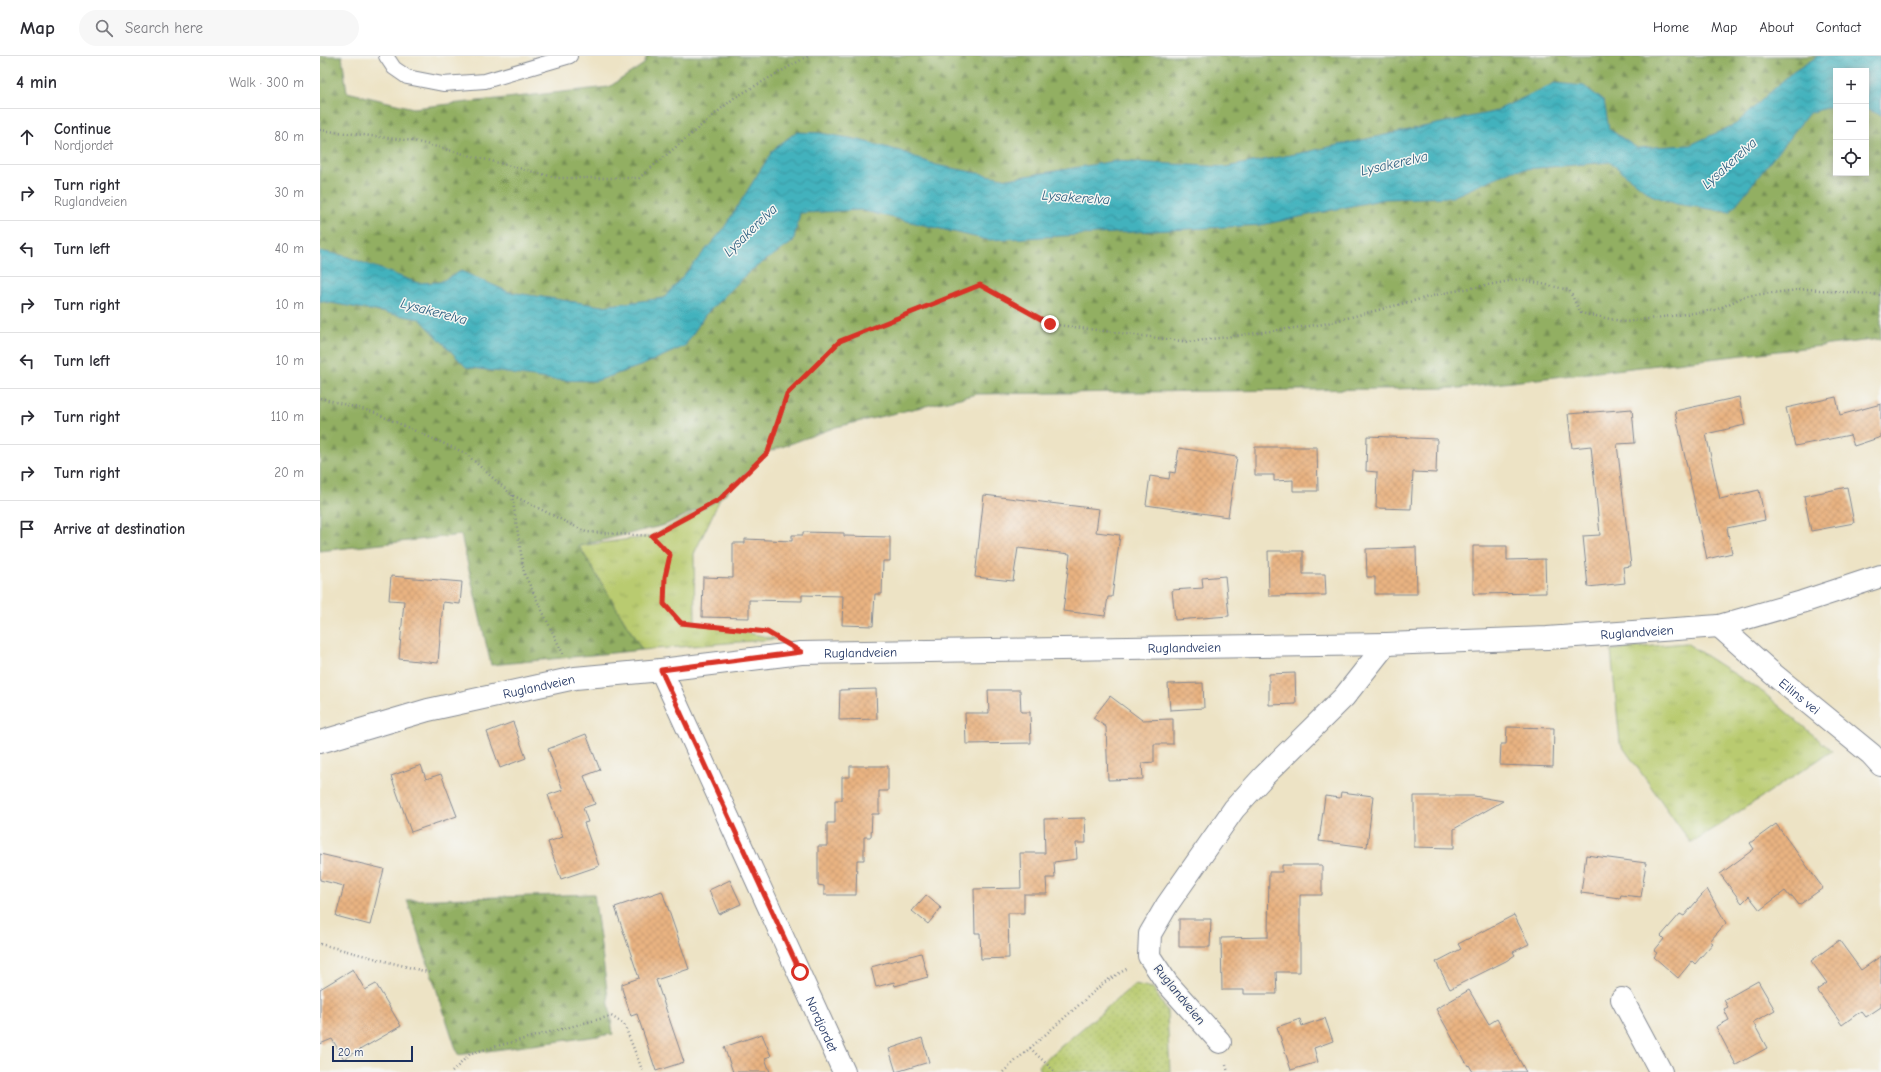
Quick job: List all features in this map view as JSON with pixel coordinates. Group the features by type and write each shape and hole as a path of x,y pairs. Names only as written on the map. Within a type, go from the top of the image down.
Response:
{"street":[{"name":"Ruglandveien","path":"320,742 428,710 575,678 661,670 801,652 1386,644 1547,638 1719,626 1802,602 1881,576"},
{"name":"Eilins vei","path":"1719,626 1773,674 1871,754 1881,765"},
{"name":"Ruglandveien","path":"1220,1042 1167,983 1149,956 1150,934 1167,905 1234,809 1264,776 1344,697 1386,644"},
{"name":"Nordjordet","path":"661,670 844,1072"},
{"path":"1622,999 1661,1072"}],"lane":[{"path":"386,56 394,68 407,77 443,84 485,81 570,56"}],"path":[{"path":"320,130 414,141 557,178 639,178 734,98 808,56"},
{"path":"320,398 373,412 465,453 512,495 586,532 652,536 720,499 768,452 787,394 840,341 980,285 1050,324 1189,342 1324,324 1444,293 1520,279 1569,290 1581,313 1625,322 1716,310 1745,296 1807,289 1881,295"},
{"path":"512,495 524,573 575,678"},
{"path":"652,536 670,555 665,577 664,604 681,623 767,632"},
{"path":"320,944 431,973"},
{"path":"1002,1072 1105,982 1149,956"},
{"path":"452,1072 472,1053 610,1016 624,1024 643,1072"},
{"path":"1030,1048 1055,1072"}],"green space":[{"path":"320,56 342,56 347,92 413,108 609,87 644,64 647,56 1881,56 1881,339 1460,388 977,394 836,427 768,452 720,499 665,525 579,546 642,650 491,665 461,535 320,551"},
{"path":"720,499 694,554 695,622 777,639 642,650 579,546 652,536"},
{"path":"1686,643 1764,693 1832,751 1691,843 1620,743 1611,650"},
{"path":"594,894 613,1034 458,1055 407,900"},
{"path":"1135,984 1153,988 1167,1011 1170,1072 1041,1072 1039,1065"}],"water":[{"name":"Lysakerelva","path":"1818,56 1881,56 1881,115 1869,110 1869,68 1833,68 1833,106 1809,113 1730,212 1677,204 1651,195 1610,162 1513,170 1452,197 1385,199 1261,225 988,240 860,210 800,213 793,242 750,271 705,315 685,346 643,365 596,381 554,380 466,367 420,319 320,301 320,251 345,256 418,283 440,282 461,271 509,292 602,306 664,298 722,231 773,150 796,132 820,133 855,139 900,151 936,165 1008,179 1115,161 1226,167 1301,153 1493,112 1555,83 1584,86 1604,101 1609,129 1637,148 1690,145 1736,124 1790,74"}],"building":[{"path":"1739,397 1745,425 1706,434 1720,499 1759,490 1765,520 1727,528 1732,553 1707,559 1675,411"},
{"path":"1836,397 1840,415 1881,404 1881,437 1854,446 1850,435 1795,446 1786,408"},
{"path":"1632,409 1635,443 1617,444 1631,566 1623,567 1625,583 1588,587 1583,536 1600,535 1591,446 1572,448 1568,414"},
{"path":"1367,436 1437,439 1436,473 1413,472 1411,509 1376,508 1377,472 1366,471"},
{"path":"1255,447 1317,447 1318,491 1293,491 1293,480 1274,481 1274,475 1255,475"},
{"path":"1179,448 1237,457 1228,517 1146,505 1150,476 1169,479 1170,472 1175,473"},
{"path":"1847,487 1854,523 1811,531 1804,496"},
{"path":"984,495 1099,509 1096,532 1120,535 1112,597 1108,597 1105,616 1063,611 1070,554 1018,548 1013,581 975,577"},
{"path":"803,532 844,533 844,536 890,537 890,561 883,561 882,594 875,594 873,626 842,625 843,596 802,595 802,601 749,600 749,618 702,617 703,577 733,578 733,543 745,543 745,539 792,541 792,535 803,535"},
{"path":"1473,546 1507,546 1507,560 1545,559 1546,593 1473,594"},
{"path":"1416,547 1417,594 1375,594 1375,577 1367,577 1366,549"},
{"path":"1268,551 1303,551 1303,574 1325,574 1326,595 1269,596"},
{"path":"391,576 462,582 460,604 443,602 438,663 399,659 404,601 389,600"},
{"path":"1225,576 1229,616 1175,620 1172,590 1203,588 1202,578"},
{"path":"1295,673 1296,704 1269,705 1269,674"},
{"path":"1203,683 1204,708 1170,710 1168,684"},
{"path":"876,689 877,719 839,720 840,690"},
{"path":"988,690 1020,690 1021,712 1030,712 1031,743 966,744 965,713 989,713"},
{"path":"1110,696 1142,720 1173,719 1173,744 1154,744 1154,762 1142,763 1143,779 1108,780 1106,727 1093,718"},
{"path":"513,722 526,758 500,768 487,732"},
{"path":"1507,727 1554,728 1553,767 1500,765 1501,744 1506,744"},
{"path":"586,734 600,770 584,776 595,804 583,808 588,822 584,823 599,866 561,879 548,842 563,837 548,795 563,790 548,749"},
{"path":"421,765 426,779 441,774 457,816 411,832 391,776"},
{"path":"850,766 888,766 888,791 879,791 879,814 872,814 871,837 864,837 864,860 857,860 856,895 824,895 824,886 818,885 818,846 827,846 827,823 835,823 835,800 842,800 842,777 850,777"},
{"path":"1341,792 1373,796 1367,847 1319,841 1325,796 1340,798"},
{"path":"1414,796 1474,796 1503,801 1454,829 1454,848 1414,847"},
{"path":"1085,818 1086,843 1076,843 1077,859 1054,862 1055,878 1046,878 1047,894 1024,894 1024,913 1008,913 1009,958 981,959 980,933 975,933 974,889 1021,888 1020,853 1045,853 1044,819"},
{"path":"1776,824 1823,888 1799,905 1792,896 1790,897 1785,891 1760,910 1749,896 1742,903 1720,874 1754,849 1750,843"},
{"path":"320,854 384,869 370,925 336,916 344,886 320,880"},
{"path":"1586,855 1646,863 1641,897 1621,895 1620,898 1581,893"},
{"path":"1282,865 1322,865 1322,895 1300,895 1300,972 1276,972 1277,994 1244,994 1244,990 1222,990 1221,938 1268,937 1269,872 1282,872"},
{"path":"730,880 741,904 719,914 709,890"},
{"path":"1707,889 1726,923 1710,941 1713,943 1695,964 1692,961 1678,978 1654,957 1657,953 1654,951 1664,939 1661,936 1680,914 1684,916"},
{"path":"662,891 689,969 656,980 684,1062 656,1071 637,1014 631,1016 622,989 622,984 639,978 615,907"},
{"path":"926,895 941,908 928,924 912,911"},
{"path":"1514,915 1529,944 1513,952 1515,955 1506,961 1450,989 1436,962 1461,949 1458,944"},
{"path":"1179,919 1211,919 1210,947 1179,947"},
{"path":"1839,940 1861,970 1881,956 1881,1007 1866,1017 1861,1011 1842,1025 1817,990 1827,983 1811,961"},
{"path":"921,953 928,977 895,986 894,982 876,987 871,967"},
{"path":"353,969 365,990 376,984 401,1026 344,1059 332,1039 320,1044 320,989"},
{"path":"1758,981 1775,1010 1753,1022 1767,1048 1736,1065 1716,1027 1729,1020 1724,1009 1728,1007 1724,1000"},
{"path":"1469,990 1489,1024 1497,1019 1526,1072 1473,1072 1469,1065 1468,1066 1436,1009"},
{"path":"1325,1018 1333,1041 1314,1048 1318,1062 1291,1070 1277,1027 1300,1019 1302,1026"},
{"path":"762,1034 771,1056 765,1058 770,1072 733,1072 724,1047"},
{"path":"922,1038 929,1062 896,1072 889,1049"}],"route":[{"path":"800,972 661,670 801,652 767,632 681,623 664,604 665,577 670,555 652,536 720,499 768,452 787,394 840,341 980,285 1050,324"}]}
